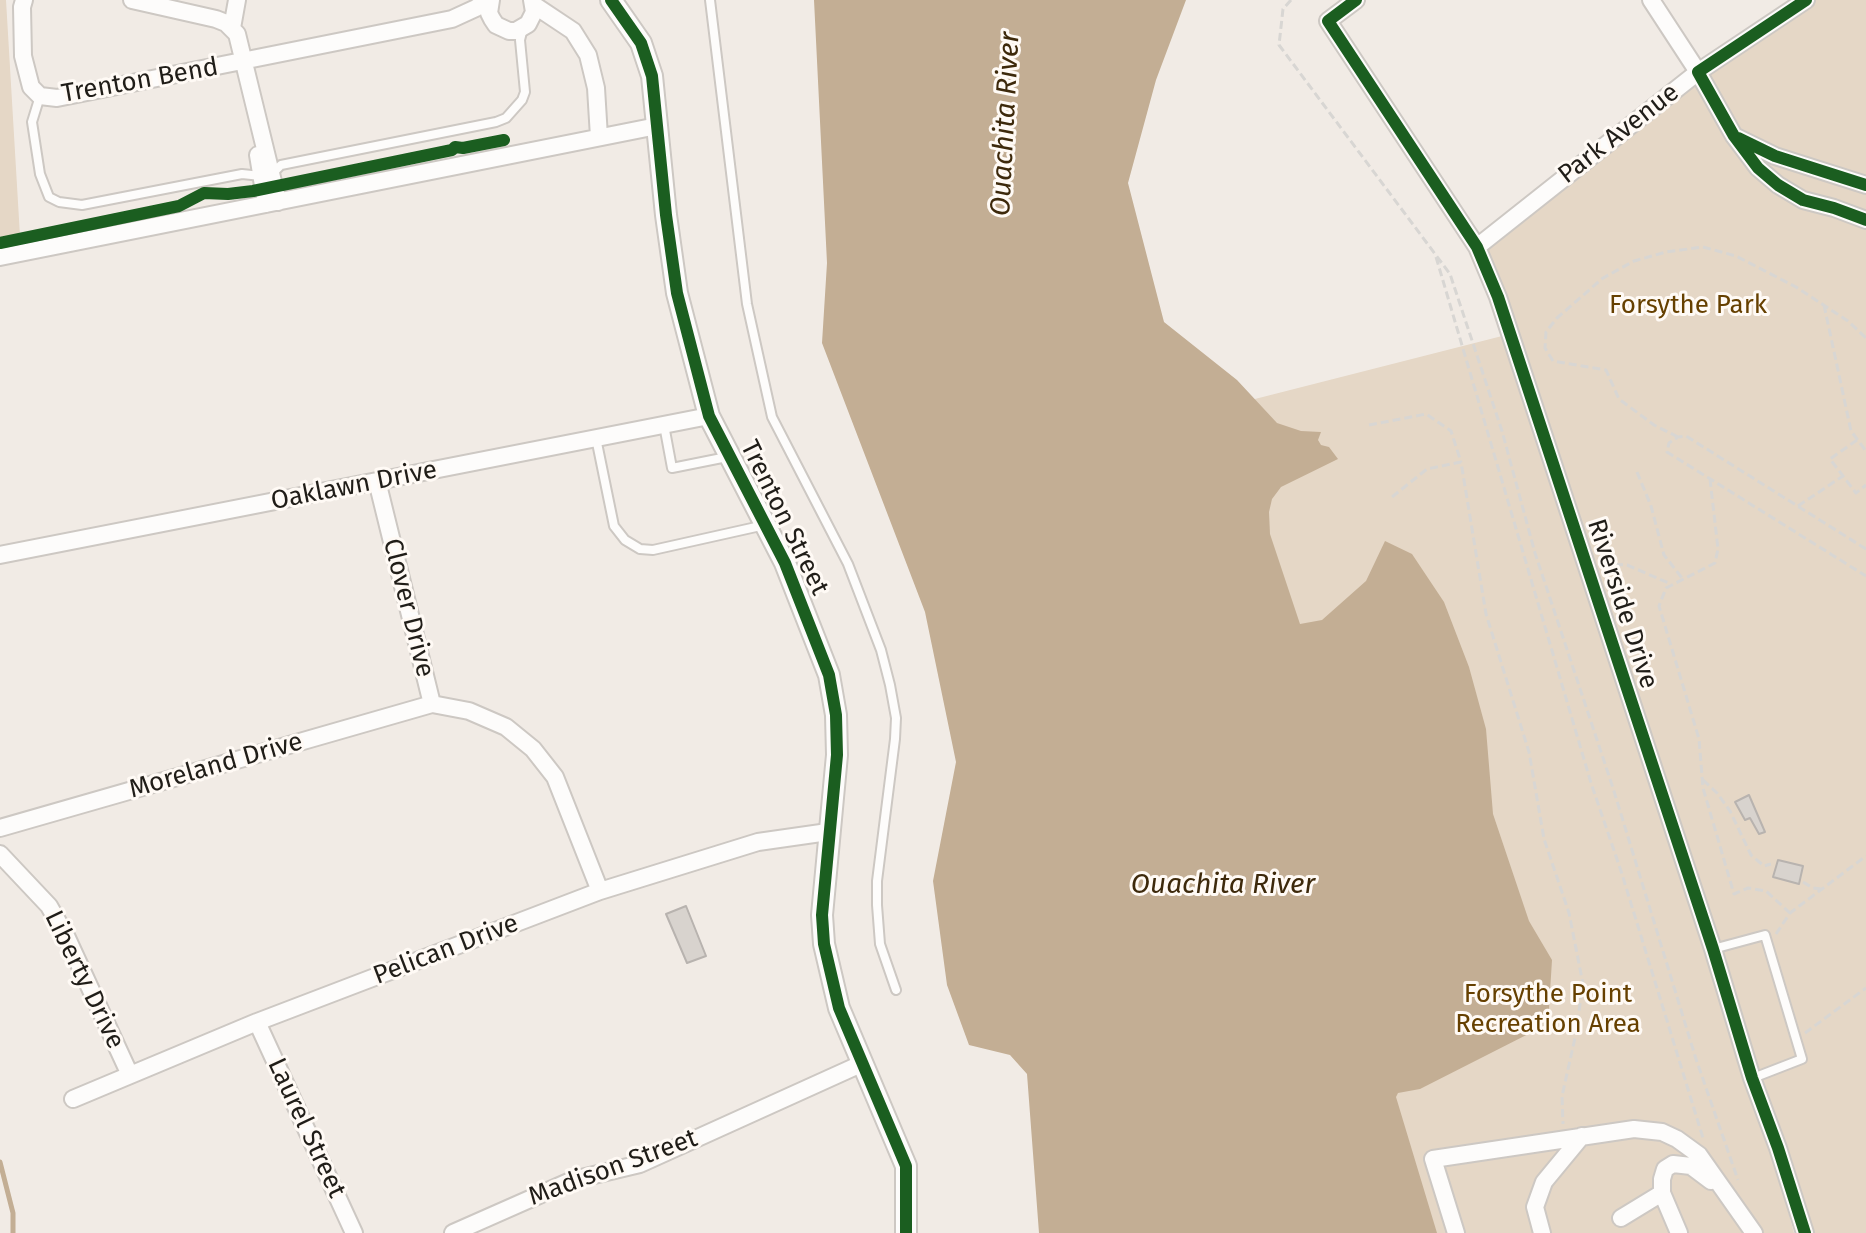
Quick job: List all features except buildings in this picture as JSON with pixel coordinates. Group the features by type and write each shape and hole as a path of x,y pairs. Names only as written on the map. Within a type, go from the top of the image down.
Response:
{"street":[{"name":"Trenton Bend","path":"24,0 23,56 31,87 40,96 57,98 452,19 489,0"},
{"name":"Trenton Bend","path":"132,0 216,19 237,34 272,203"},
{"name":"Trenton Bend","path":"232,28 237,0"},
{"path":"489,0 489,13 496,25 509,31 523,28 532,18 533,2"},
{"name":"Riverside Drive","path":"1356,0 1328,21 1477,247 1498,297 1805,1233"},
{"path":"1651,0 1698,72 1734,136 1758,168 1803,200 1866,220"},
{"name":"Park Avenue","path":"1477,247 1698,72 1806,0"},
{"path":"533,2 573,31 588,55 596,88 599,137"},
{"name":"Trenton Street","path":"616,5 641,43 652,76 677,293 709,416 766,525 809,618 829,675 836,715 837,755 822,915 824,944 839,1008 906,1166 906,1233"},
{"path":"0,257 657,126"},
{"path":"1734,136 1775,156 1866,185"},
{"name":"Oaklawn Drive","path":"0,555 709,416"},
{"name":"Clover Drive","path":"377,481 432,704 469,711 506,727 533,749 555,777 600,891"},
{"name":"Moreland Drive","path":"0,828 432,704"},
{"name":"Pelican Drive","path":"73,1099 257,1022 600,891 758,842 828,832"},
{"name":"Liberty Drive","path":"0,854 49,906 67,938 130,1075"},
{"name":"Laurel Street","path":"257,1022 354,1233"},
{"name":"Madison Street","path":"453,1233 573,1180 640,1164 861,1064"},
{"path":"1456,1233 1433,1159 1634,1129 1662,1132 1689,1146 1699,1155 1754,1233"},
{"path":"1542,1233 1535,1207 1544,1182 1582,1136"},
{"path":"1679,1233 1662,1193 1665,1169 1673,1164 1682,1164 1700,1171 1729,1199"},
{"path":"1621,1218 1662,1193"}],"lane":[{"path":"710,0 747,304 772,417 848,564 881,650 890,685 896,718 895,739 877,881 877,905 880,944 896,990"},
{"path":"40,96 32,122 40,174 49,197 59,202 82,205 242,174 266,175 281,165 506,118 525,92 520,40 523,28"},
{"path":"664,425 672,468 730,456"},
{"path":"596,438 614,526 625,540 640,549 653,550 766,525"},
{"path":"1713,949 1765,935 1802,1059 1752,1078"}],"path":[{"path":"1291,0 1283,9 1279,45 1450,274 1502,431 1535,553 1609,775 1696,1059 1726,1143"},
{"path":"1678,437 1654,425 1619,399 1606,370 1553,361 1545,348 1546,332 1557,318 1603,278 1634,261 1666,252 1703,247 1736,256 1768,271 1824,305 1866,338"},
{"path":"1434,252 1591,783 1703,1140"},
{"path":"1824,305 1851,431 1866,451"},
{"path":"1369,425 1426,414 1451,431 1461,462 1486,614 1529,752 1544,839 1569,913 1583,984 1562,1096 1564,1140"},
{"path":"1866,549 1686,436 1669,443 1667,452 1866,576"},
{"path":"1857,440 1830,459 1856,493 1866,485"},
{"path":"1392,497 1427,469 1461,462"},
{"path":"1637,472 1651,506 1664,555 1682,578"},
{"path":"1798,506 1843,476"},
{"path":"1710,479 1718,549 1715,563 1671,584 1666,588 1659,606 1699,739 1703,780 1714,831 1734,894 1748,888 1766,891 1790,913"},
{"path":"1600,564 1627,565 1671,584"},
{"path":"1703,780 1730,811 1751,855 1764,866 1771,864"},
{"path":"1768,945 1790,913 1866,856"},
{"path":"1803,882 1821,889"},
{"path":"1796,1039 1866,988"}],"green space":[{"path":"0,0 6,0 21,253 0,257"},
{"path":"1804,0 1866,0 1866,1233 1804,1233 1748,1064 1794,1233 1433,1233 1200,413 1506,335 1477,247"}],"water":[{"name":"Ouachita River","path":"814,0 1186,0 1156,80 1128,183 1164,322 1237,380 1277,423 1301,431 1321,432 1318,440 1321,445 1329,447 1338,459 1281,487 1272,499 1269,512 1270,534 1300,624 1322,620 1366,581 1385,541 1412,554 1444,602 1469,667 1486,729 1493,814 1529,921 1552,960 1548,1024 1420,1089 1398,1093 1396,1097 1437,1233 1039,1233 1027,1074 1010,1055 969,1045 947,985 933,881 956,762 925,612 822,343 827,263"}],"waterway":[{"path":"0,1162 13,1213 13,1233"}],"cycle path":[{"path":"611,0 641,43 652,76 677,293 709,416 785,563 829,675 836,715 837,755 822,915 824,944 839,1008 906,1166 906,1233"},
{"path":"1356,0 1328,21 1477,247 1498,297 1805,1233"},
{"path":"1806,0 1698,72 1734,136 1758,168 1803,200 1866,220"},
{"path":"1738,138 1775,156 1866,185"},
{"path":"0,243 179,206 204,193 253,191 455,147 504,140"}],"park label":[{"name":"Forsythe Park","path":"1688,306"},
{"name":"Forsythe Point Recreation Area","path":"1548,1010"}]}
